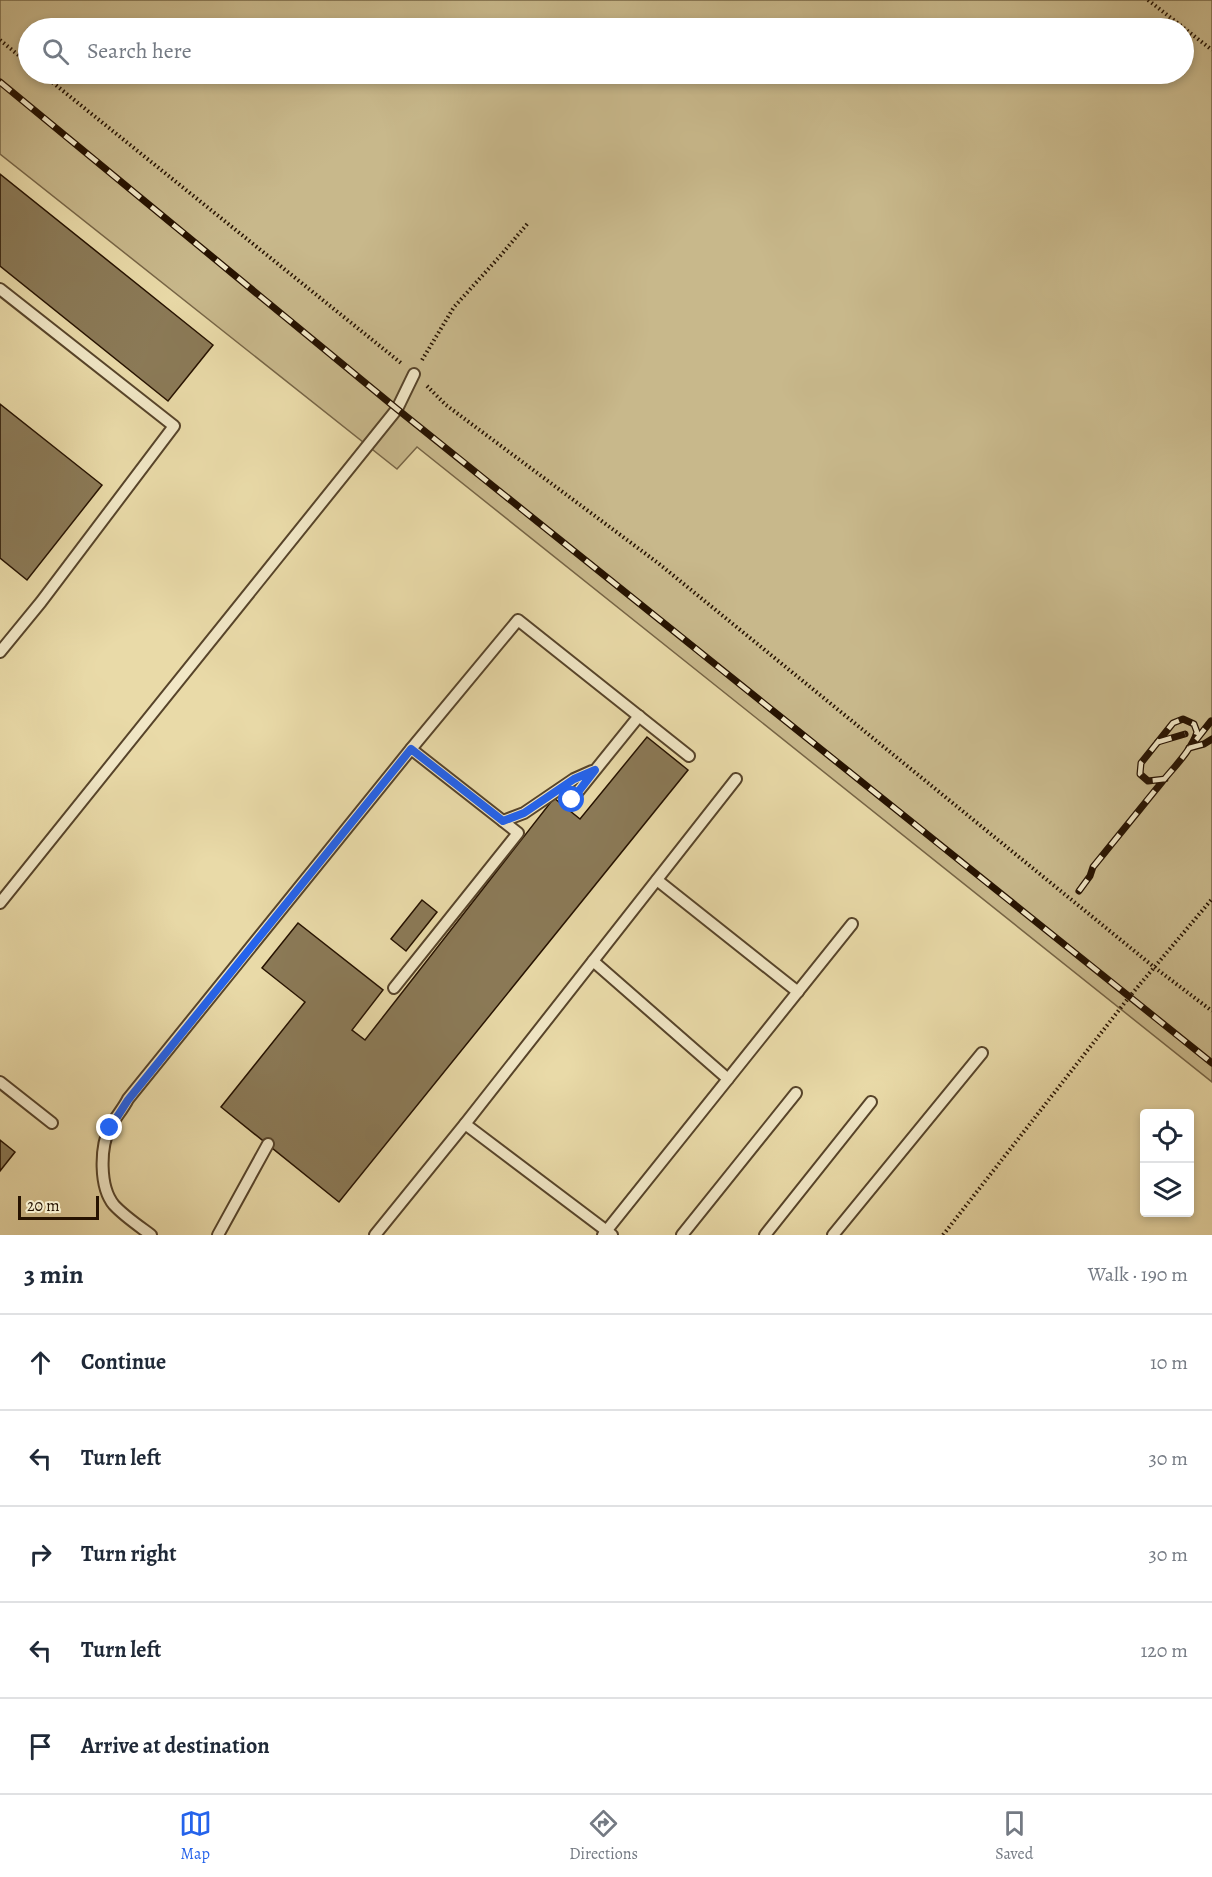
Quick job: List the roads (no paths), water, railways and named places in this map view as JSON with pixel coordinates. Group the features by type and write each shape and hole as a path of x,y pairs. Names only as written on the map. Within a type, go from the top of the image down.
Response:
{"lane":[{"path":"0,289 174,426 41,602 0,652"},
{"path":"0,903 397,410 414,374"},
{"path":"151,1235 114,1205 106,1191 105,1144 110,1128 128,1100 518,620 689,756"},
{"path":"572,800 639,716"},
{"path":"394,988 518,833 411,749"},
{"path":"503,821 524,813 574,779 595,770"},
{"path":"375,1235 736,779"},
{"path":"657,880 798,992"},
{"path":"465,1124 607,1234 852,924"},
{"path":"593,962 728,1079"},
{"path":"833,1235 981,1053"},
{"path":"0,1082 52,1123"},
{"path":"682,1235 796,1093"},
{"path":"765,1235 871,1102"},
{"path":"218,1235 268,1144"}],"railway":[{"path":"0,82 397,409 1212,1063"},
{"path":"1079,891 1090,876 1093,867 1153,793 1162,782 1167,776 1182,758 1191,746 1197,732 1194,724 1183,719 1173,723 1141,763 1140,774 1148,781 1165,779"},
{"path":"1196,740 1211,721"},
{"path":"1158,742 1185,734"},
{"path":"1189,748 1212,739"}]}
